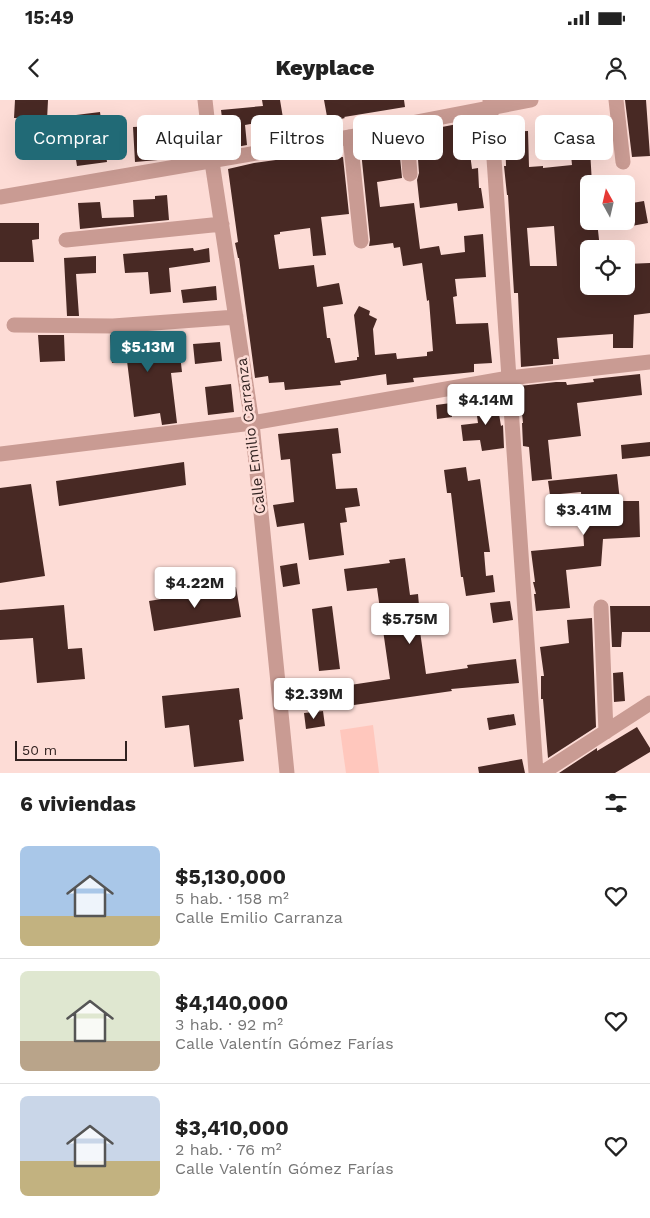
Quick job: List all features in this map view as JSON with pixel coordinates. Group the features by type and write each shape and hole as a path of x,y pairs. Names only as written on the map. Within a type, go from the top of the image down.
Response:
{"street":[{"name":"Calle Emilio Carranza","path":"205,100 212,162 252,423 287,773"},
{"path":"443,115 491,104 531,100"},
{"path":"616,100 623,162"},
{"path":"491,104 536,773"},
{"path":"0,197 353,136"},
{"path":"350,137 361,241"},
{"path":"409,160 410,174"},
{"path":"66,240 222,224"},
{"path":"14,324 113,326 236,318"},
{"path":"0,454 252,423 509,378 650,362"},
{"path":"602,607 606,732"},
{"path":"542,773 650,703"}],"shaded area":[{"path":"373,725 379,773 346,773 340,730"}],"building":[{"path":"15,100 48,100 47,115 15,115 14,118"},
{"path":"262,100 280,100 282,115 251,115 251,124 245,125 247,145 241,146 241,115 222,115 221,110 263,106"},
{"path":"324,100 404,100 405,107 353,115 343,118 343,115 327,115"},
{"path":"625,100 646,100 650,156 632,157"},
{"path":"100,112 100,115 76,115"},
{"path":"453,125 453,160 471,160 472,169 478,168 479,188 481,188 484,208 458,211 457,203 420,208 417,180 419,173 418,160 443,160 443,127"},
{"path":"133,127 137,127 137,160 158,160 135,162"},
{"path":"525,131 528,131 529,167 543,166 543,168 572,165 572,160 591,160 591,175 580,175 580,230 598,230 599,240 580,240 580,295 635,295 635,264 650,263 650,313 634,315 633,348 613,348 613,334 557,338 559,359 553,359 553,364 521,367 518,293 514,293 508,195 504,166 506,166 506,160 525,160","holes":["554,226 557,266 530,266 527,228"]},
{"path":"343,157 349,214 321,217 326,255 313,256 310,228 280,232 280,234 274,235 279,269 314,265 317,287 339,283 343,304 323,307 327,338 330,338 335,363 357,360 357,357 359,357 354,315 359,306 370,311 369,315 377,319 373,329 375,355 396,353 397,359 427,356 427,352 433,351 429,300 427,301 422,263 403,266 400,247 394,248 393,243 369,246 362,160 400,160 402,178 377,182 380,207 414,203 420,249 439,246 441,255 465,252 464,236 483,234 486,277 455,279 457,296 453,297 456,324 488,323 492,363 474,364 474,372 413,378 414,382 387,385 386,374 340,381 341,385 285,390 284,382 269,383 268,376 255,378 239,258 235,243 238,242 228,169 276,160 343,160"},
{"path":"76,160 107,160 107,162 77,166"},
{"path":"167,195 169,220 80,229 78,203 100,202 102,218 134,217 133,200 155,199 155,196"},
{"path":"644,201 648,223 635,225 635,202"},
{"path":"0,223 39,223 39,239 32,240 34,262 0,262"},
{"path":"193,248 194,251 209,248 210,262 169,268 171,292 150,294 148,272 125,273 123,254"},
{"path":"96,256 96,273 76,274 79,316 67,316 64,258"},
{"path":"216,286 217,300 183,303 181,290"},
{"path":"163,332 166,356 180,355 182,372 171,373 177,423 162,425 160,413 134,417 127,361 112,363 110,335"},
{"path":"38,335 64,335 65,361 40,362"},
{"path":"220,342 222,361 195,364 193,344"},
{"path":"640,374 642,395 577,403 581,436 548,440 552,479 532,481 529,447 523,446 523,423 519,386 556,382 566,382 567,385 594,382 593,379"},
{"path":"231,384 234,412 208,415 205,387"},
{"path":"495,390 501,426 503,425 504,448 482,451 480,440 463,441 461,425 478,423 476,409 486,407 485,392"},
{"path":"451,403 452,417 437,419 436,405"},
{"path":"338,428 341,453 332,454 336,489 357,488 360,506 345,508 347,522 340,523 344,555 309,560 304,523 277,527 273,505 294,502 290,459 281,460 278,434"},
{"path":"650,442 650,456 622,459 621,445"},
{"path":"184,462 186,485 59,506 56,481"},
{"path":"466,467 468,481 480,479 490,552 484,552 486,576 493,575 495,592 466,596 463,577 461,577 451,493 447,493 444,470"},
{"path":"617,474 620,501 639,501 640,537 603,539 601,566 566,570 570,608 536,611 531,551 584,546 581,492 550,495 548,481"},
{"path":"31,484 45,576 0,583 0,488"},
{"path":"405,558 410,595 418,594 420,617 418,617 426,674 468,668 467,665 516,659 519,683 451,689 452,691 340,707 337,687 390,679 377,588 347,591 344,569 390,563 389,560"},
{"path":"297,563 300,584 283,587 280,566"},
{"path":"236,587 241,617 154,631 149,601"},
{"path":"510,601 513,620 493,623 490,603"},
{"path":"64,605 68,649 82,648 85,679 37,683 33,638 0,640 0,610"},
{"path":"332,606 340,669 319,671 312,609"},
{"path":"610,606 650,606 650,632 622,632 621,647 612,647"},
{"path":"592,618 596,727 548,758 543,699 541,699 541,676 544,676 540,647 569,643 567,620"},
{"path":"623,672 625,701 614,702 613,673"},
{"path":"239,688 243,719 239,720 244,761 194,767 189,725 165,728 162,696"},
{"path":"323,711 325,726 306,729 304,713"},
{"path":"514,714 516,725 489,730 487,718"},
{"path":"637,727 650,748 650,752 615,773 559,773 597,748 597,751"},
{"path":"522,759 525,773 479,773 478,767"}]}
